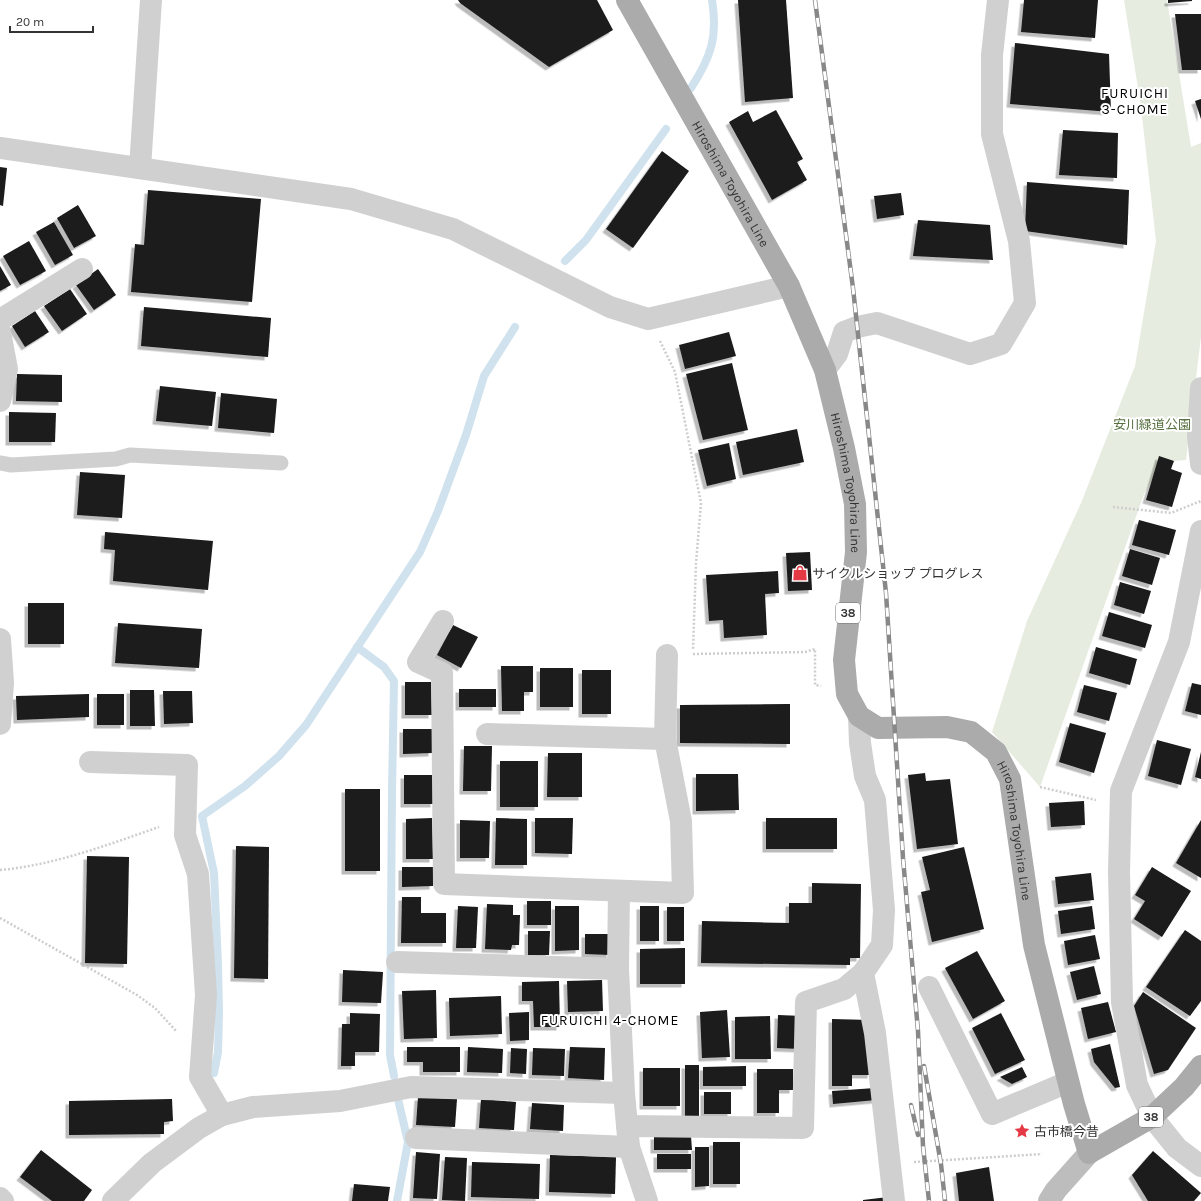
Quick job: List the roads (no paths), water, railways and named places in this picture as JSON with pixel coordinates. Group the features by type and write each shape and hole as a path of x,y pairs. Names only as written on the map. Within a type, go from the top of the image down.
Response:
{"main road":[{"name":"Hiroshima Toyohira Line","path":"627,0 789,286 825,370 844,448 855,504 856,552 844,660 847,694 859,716 878,728 947,727 971,732 996,752 1010,779 1034,945 1068,1082 1089,1153"},
{"name":"38","path":"1089,1153 1152,1117 1184,1087 1201,1066"},
{"path":"1049,1201 1056,1190 1089,1153"}],"street":[{"path":"140,168 151,0"},
{"path":"825,370 838,354 844,332 857,327 877,323 970,354 1001,344 1025,303 1019,241 992,134 992,55 998,0"},
{"path":"0,148 351,199 453,229 610,307 648,319 789,286"},
{"path":"0,320 82,269"},
{"path":"0,332 6,369 0,401"},
{"path":"1201,388 1198,436 1201,464"},
{"path":"1201,531 1179,642 1121,791 1119,872 1122,1002 1137,1085 1152,1117 1177,1148 1201,1166"},
{"path":"443,621 418,662 442,674 444,884 683,894 681,821 665,739 667,655"},
{"path":"0,639 3,683 0,724"},
{"path":"416,1138 628,1136 803,1128 806,1002 844,989 863,973 882,945 884,910 875,800 865,776 860,742 859,716"},
{"path":"487,734 665,739"},
{"path":"90,762 187,765 185,835 198,874 206,995 200,1077 222,1115"},
{"path":"619,891 618,968 624,1093 628,1136 647,1201"},
{"path":"397,962 618,968"},
{"path":"863,973 874,1033 894,1201"},
{"path":"929,987 992,1114 1068,1082"},
{"path":"113,1201 152,1163 199,1128 222,1115 253,1107 340,1101 411,1087 624,1093"},
{"path":"0,1198 3,1201"}],"lane":[{"path":"0,463 11,465 116,459 130,454 282,464"}],"waterway":[{"path":"691,88 704,66 711,46 714,25 712,0"},
{"path":"565,261 586,240 666,129"},
{"path":"214,1073 218,1052 219,1013 214,873 202,816 245,786 279,756 306,725 420,552 438,511 466,435 484,376 515,327"},
{"path":"357,647 384,667 394,681 390,1055 394,1076"},
{"path":"397,1201 408,1142 398,1099"}],"railway":[{"path":"815,0 853,288 886,593 903,858 918,1031 923,1146 929,1201"},
{"path":"924,1066 941,1164 945,1201"},
{"path":"911,1105 918,1135"}],"place":[{"name":"サイクルショップ プログレス","path":"800,573"},
{"name":"古市橋今昔","path":"1022,1131"}],"district":[{"name":"FURUICHI 3-CHOME","path":"1135,102"},
{"name":"FURUICHI 4-CHOME","path":"610,1020"}],"park label":[{"name":"安川緑道公園","path":"1152,424"}]}
